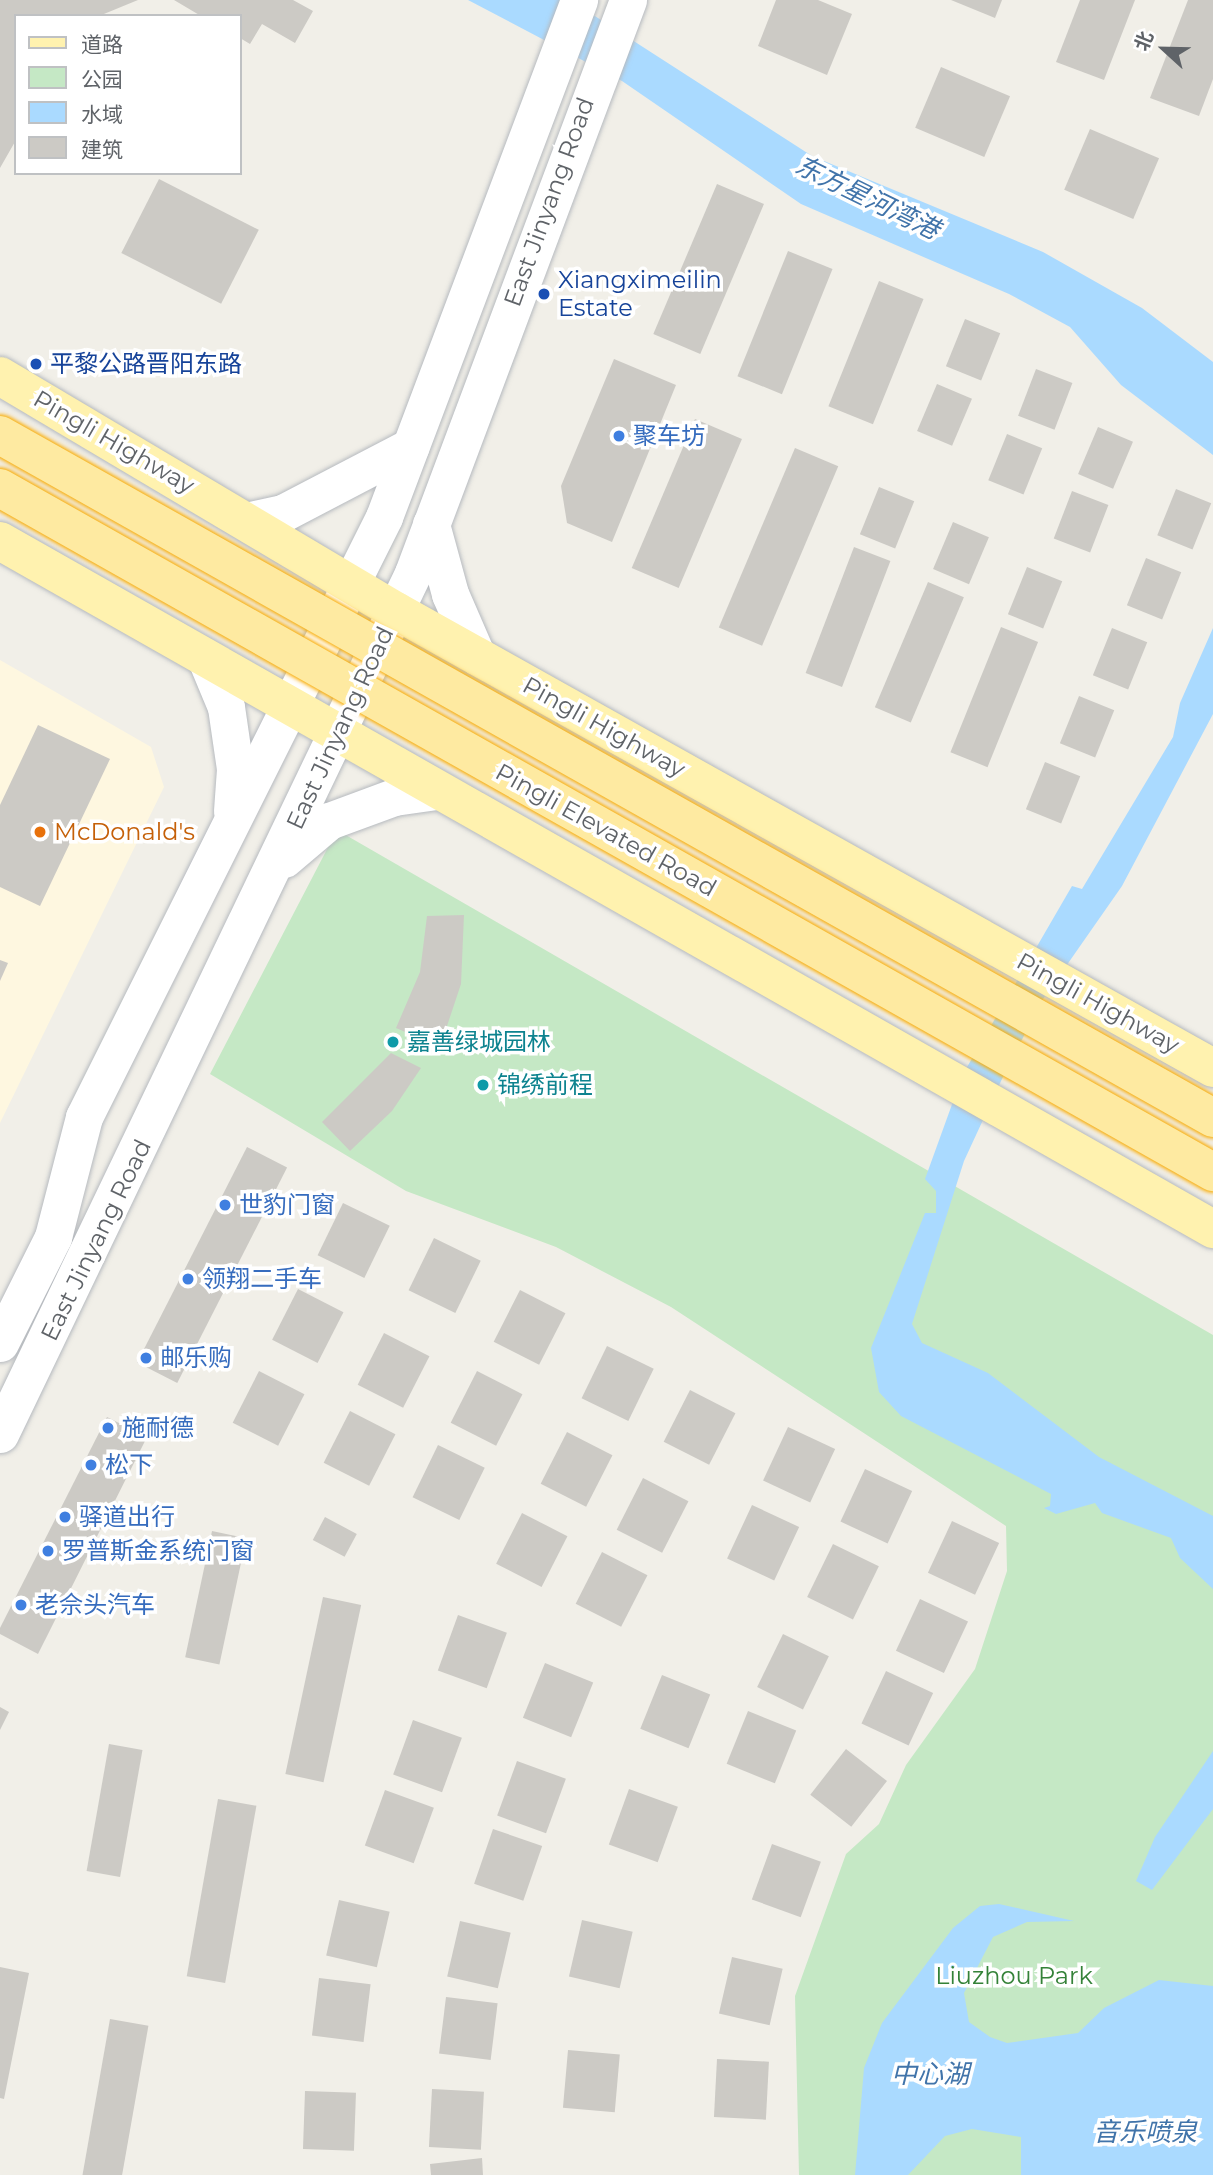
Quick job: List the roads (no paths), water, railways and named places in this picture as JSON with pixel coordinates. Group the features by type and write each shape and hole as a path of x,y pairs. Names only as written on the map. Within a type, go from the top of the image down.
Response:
{"highway":[{"name":"Pingli Elevated Road","path":"0,435 1213,1118"},
{"name":"Pingli Elevated Road","path":"0,488 1213,1172"}],"main road":[{"name":"East Jinyang Road","path":"0,1343 53,1237 84,1117 353,579 411,446 579,0"},
{"name":"East Jinyang Road","path":"0,1434 396,611 431,524 588,95 628,0"},
{"name":"Pingli Highway","path":"0,376 353,579 396,611 1213,1068"},
{"path":"250,520 283,513 411,446"},
{"path":"431,524 450,594 477,656"},
{"path":"0,541 290,706 337,736 1213,1229"},
{"path":"206,659 226,707 235,769 231,824"},
{"path":"275,867 329,821 394,797 435,791"}],"water":[{"name":"东方星河湾港","path":"468,0 570,0 812,156 1043,252 1142,308 1213,362 1213,455 1121,385 1070,327 1009,294 801,204 622,81"},
{"path":"1213,628 1213,714 1122,886 1041,1002 1001,1081 964,1161 912,1324 922,1343 988,1373 1099,1457 1213,1516 1213,1589 1180,1558 1171,1538 1102,1513 1095,1503 1056,1514 1044,1508 1050,1506 1051,1494 901,1416 879,1392 871,1348 925,1213 936,1213 936,1191 925,1179 963,1074 1072,886 1082,889 1173,737 1180,703"},
{"path":"1213,1751 1213,1809 1152,1890 1136,1881 1155,1837"},
{"name":"中心湖","path":"999,1904 1074,1921 1027,1922 993,1937 964,1993 969,2022 990,2037 1007,2043 1078,2033 1104,2008 1159,1980 1213,1986 1213,2175 1021,2175 1021,2137 972,2129 945,2136 908,2175 855,2175 864,2068 882,2023 953,1928 980,1906"}],"place":[{"name":"Xiangximeilin Estate","path":"544,294"},
{"name":"平黎公路晋阳东路","path":"36,364"},
{"name":"聚车坊","path":"619,436"},
{"name":"McDonald's","path":"40,832"},
{"name":"嘉善绿城园林","path":"393,1042"},
{"name":"锦绣前程","path":"483,1085"},
{"name":"世豹门窗","path":"225,1205"},
{"name":"领翔二手车","path":"188,1279"},
{"name":"邮乐购","path":"146,1358"},
{"name":"施耐德","path":"108,1428"},
{"name":"松下","path":"91,1465"},
{"name":"驿道出行","path":"65,1517"},
{"name":"罗普斯金系统门窗","path":"48,1551"},
{"name":"老佘头汽车","path":"21,1605"}],"park label":[{"name":"Liuzhou Park","path":"1014,1976"}],"water label":[{"name":"音乐喷泉","path":"1145,2133"}]}
